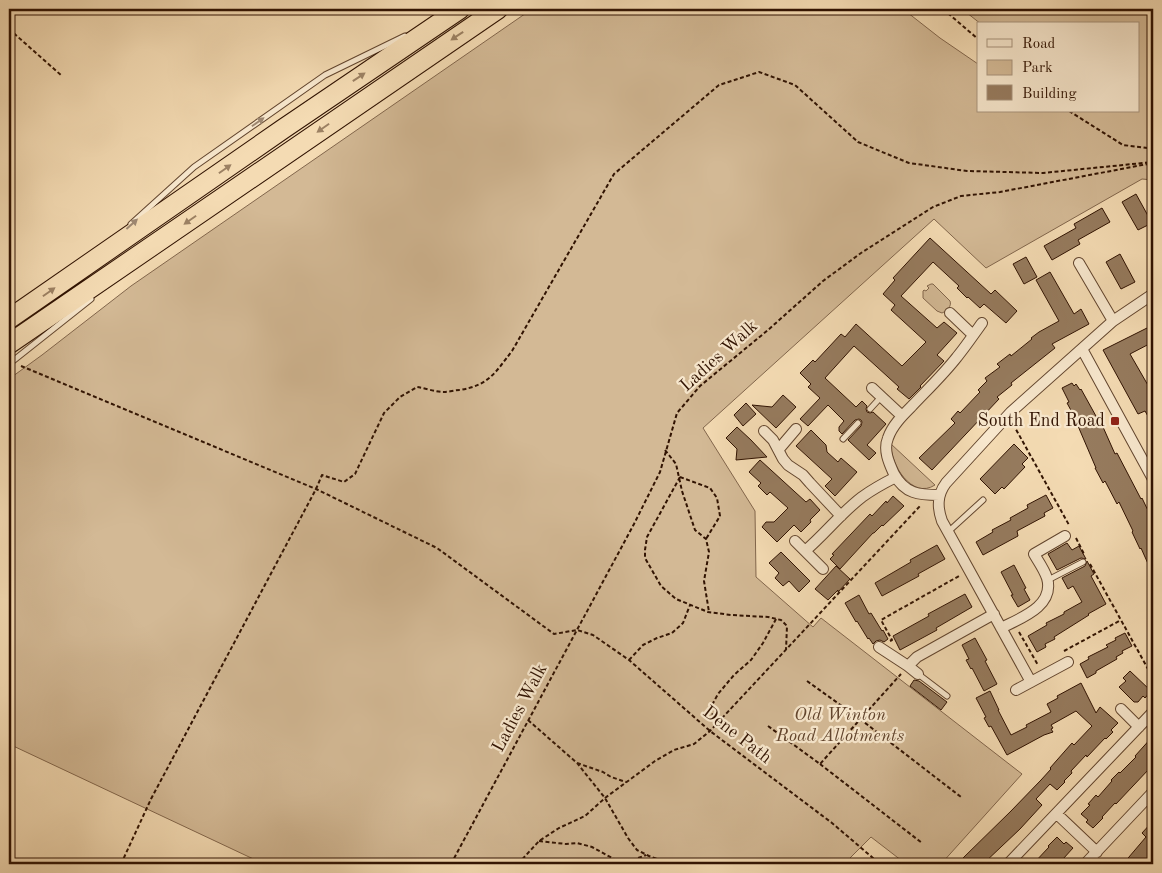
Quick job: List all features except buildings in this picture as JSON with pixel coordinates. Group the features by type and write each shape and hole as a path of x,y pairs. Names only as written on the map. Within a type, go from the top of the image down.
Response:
{"highway":[{"path":"9,319 459,9"},
{"path":"10,356 142,254 498,9"}],"street":[{"path":"1079,264 1113,322"},
{"path":"982,323 958,357 892,429 886,443 887,455 896,477 909,491 922,495 935,495 1008,415 1113,322 1153,294"},
{"path":"950,313 973,335"},
{"path":"1082,349 1153,479"},
{"path":"872,388 902,416"},
{"path":"779,449 796,429"},
{"path":"764,431 774,440 788,465 807,479 841,516"},
{"path":"805,551 864,496 896,477"},
{"path":"935,495 948,532 1031,682"},
{"path":"1002,628 1034,611 1042,604 1046,595 1047,580 1034,554 1069,535"},
{"path":"795,541 823,569"},
{"path":"908,666 917,657 994,614"},
{"path":"879,647 918,674"},
{"path":"1016,690 1068,662"},
{"path":"1121,709 1139,727"},
{"path":"1008,864 1153,712"},
{"path":"1085,864 1153,792"},
{"path":"1057,814 1096,852"}],"lane":[{"path":"423,27 459,9"},
{"path":"124,230 194,167 325,75 414,32"},
{"path":"82,268 117,236"},
{"path":"105,286 142,254"},
{"path":"10,356 84,305 98,292"},
{"path":"870,409 882,397"},
{"path":"843,439 858,423"},
{"path":"948,532 982,500"},
{"path":"1047,580 1082,562"},
{"path":"918,674 947,696"}],"path":[{"path":"943,9 977,38"},
{"path":"9,28 62,76"},
{"path":"121,864 151,799 322,475 344,482 354,474 384,413 400,397 417,386 444,392 480,385 488,380 512,352 614,174 719,85 759,72 795,85 858,142 909,163 967,172 1043,173 1153,163"},
{"path":"1071,112 1123,145 1148,148 1153,152"},
{"name":"Ladies Walk","path":"451,864 634,524 660,472 677,413 700,386 768,330 823,281 860,253 933,207 961,196 1000,192 1153,163"},
{"path":"10,356 21,367 316,489 437,548 554,634 576,630"},
{"path":"1008,415 1069,526"},
{"path":"666,450 676,464 682,491 695,530 706,539 709,552 704,581 709,612"},
{"path":"680,477 710,488 717,498 720,516 706,539"},
{"path":"680,477 647,537 645,558 661,586 676,599 709,612 781,620 787,626 786,650"},
{"path":"518,864 539,841 559,828 585,816 604,798 655,761 674,750 694,744 710,732 935,495"},
{"path":"1069,535 1121,620 1153,678"},
{"path":"879,647 892,640 881,620 970,570"},
{"path":"629,660 643,645 672,632 683,622 690,605"},
{"path":"718,723 713,716 711,706 718,694 734,675 751,660 776,619"},
{"path":"1060,653 1121,620"},
{"path":"1014,621 1038,665 1045,661"},
{"name":"Dene Path","path":"576,630 593,635 629,660 710,732 832,823 880,864"},
{"path":"820,764 908,666"},
{"path":"807,681 960,797"},
{"path":"528,720 577,763 604,798 628,838 638,850 671,864"},
{"path":"768,726 922,843"},
{"path":"577,763 627,782"},
{"path":"539,841 566,844 577,843 592,847 614,859 628,862 646,854"}],"green space":[{"name":"Old Winton Road Allotments","path":"532,9 903,9 977,63 977,112 1140,112 1140,22 978,22 962,9 1153,9 1153,180 1142,179 986,268 934,219 703,428 755,511 756,577 813,627 821,618 1022,774 941,864 906,864 871,837 844,864 264,864 9,744 9,379 131,286"},
{"path":"931,284 950,301 949,308 942,313 937,311 923,298 923,291 926,291 929,288 927,286"},
{"path":"891,444 935,485 918,488 904,478 894,461"}],"place":[{"name":"South End Road","path":"1115,421"}]}
